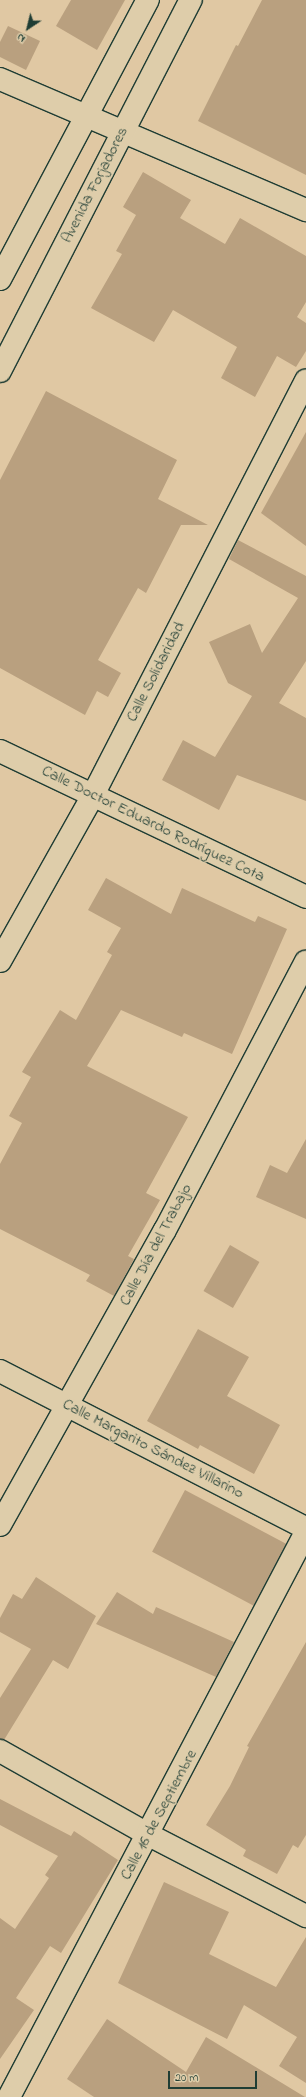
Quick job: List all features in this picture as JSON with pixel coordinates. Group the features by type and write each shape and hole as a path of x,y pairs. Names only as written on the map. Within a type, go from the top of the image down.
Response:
{"street":[{"path":"0,279 148,0"},
{"name":"Avenida Forjadores","path":"0,371 191,0"},
{"path":"0,79 306,210"},
{"name":"Calle Solidaridad","path":"0,961 93,795 306,380"},
{"name":"Calle Doctor Eduardo Rodríguez Cota","path":"0,751 306,897"},
{"name":"Calle Día del Trabajo","path":"0,1525 69,1405 169,1223 306,962"},
{"name":"Calle Margarito Sández Villarino","path":"0,1371 69,1405 306,1528"},
{"name":"Calle 16 de Septiembre","path":"10,2097 149,1835 306,1532"},
{"path":"0,1751 149,1835 306,1916"}],"building":[{"path":"71,0 125,0 97,50 56,26"},
{"path":"262,0 306,0 306,175 198,121 236,45 238,46"},
{"path":"8,26 40,41 26,70 0,57 0,42"},
{"path":"143,172 191,200 180,218 225,244 240,218 306,256 306,302 297,317 306,323 306,351 296,367 277,356 255,397 221,378 237,347 173,310 154,342 91,308 122,254 116,251 136,215 123,207"},
{"path":"46,391 177,460 158,499 208,525 181,525 146,593 138,588 98,660 121,673 108,697 97,691 85,715 0,668 0,480"},
{"path":"306,432 306,546 261,513"},
{"path":"238,540 306,576 306,661 279,703 306,718 306,801 237,775 219,810 162,780 183,740 215,757 252,696 228,683 209,642 250,624 262,653 298,598 229,559"},
{"path":"106,878 171,914 182,888 255,922 258,916 287,929 232,1054 184,1033 182,1037 121,1010 87,1066 188,1117 146,1193 160,1200 128,1256 134,1259 114,1296 86,1281 90,1275 0,1229 0,1164 22,1123 9,1116 31,1077 22,1072 60,1010 76,1020 112,955 107,952 121,928 88,910"},
{"path":"306,1139 306,1219 256,1197 270,1165 287,1173"},
{"path":"230,1245 259,1262 233,1308 203,1291"},
{"path":"198,1329 249,1357 227,1396 280,1425 254,1474 200,1445 198,1449 147,1421"},
{"path":"185,1490 287,1544 254,1606 152,1552"},
{"path":"36,1577 96,1616 68,1669 53,1660 4,1740 0,1739 0,1698 31,1649 0,1632 0,1618 13,1594 22,1599"},
{"path":"117,1592 153,1614 156,1607 234,1642 216,1677 96,1624"},
{"path":"306,1642 306,1835 298,1848 293,1845 277,1874 243,1856 246,1850 206,1825 230,1786 249,1747 247,1746"},
{"path":"0,1799 71,1836 74,1831 118,1860 61,1953 50,1946 16,1998 34,2010 0,2059 0,1918 15,1929 49,1878 45,1875 58,1856 0,1825"},
{"path":"164,1882 229,1912 209,1954 276,1987 306,1937 306,2083 279,2066 297,2037 244,2005 227,2039 118,1983"},
{"path":"107,2019 186,2072 206,2037 305,2097 94,2097 67,2079"}]}
